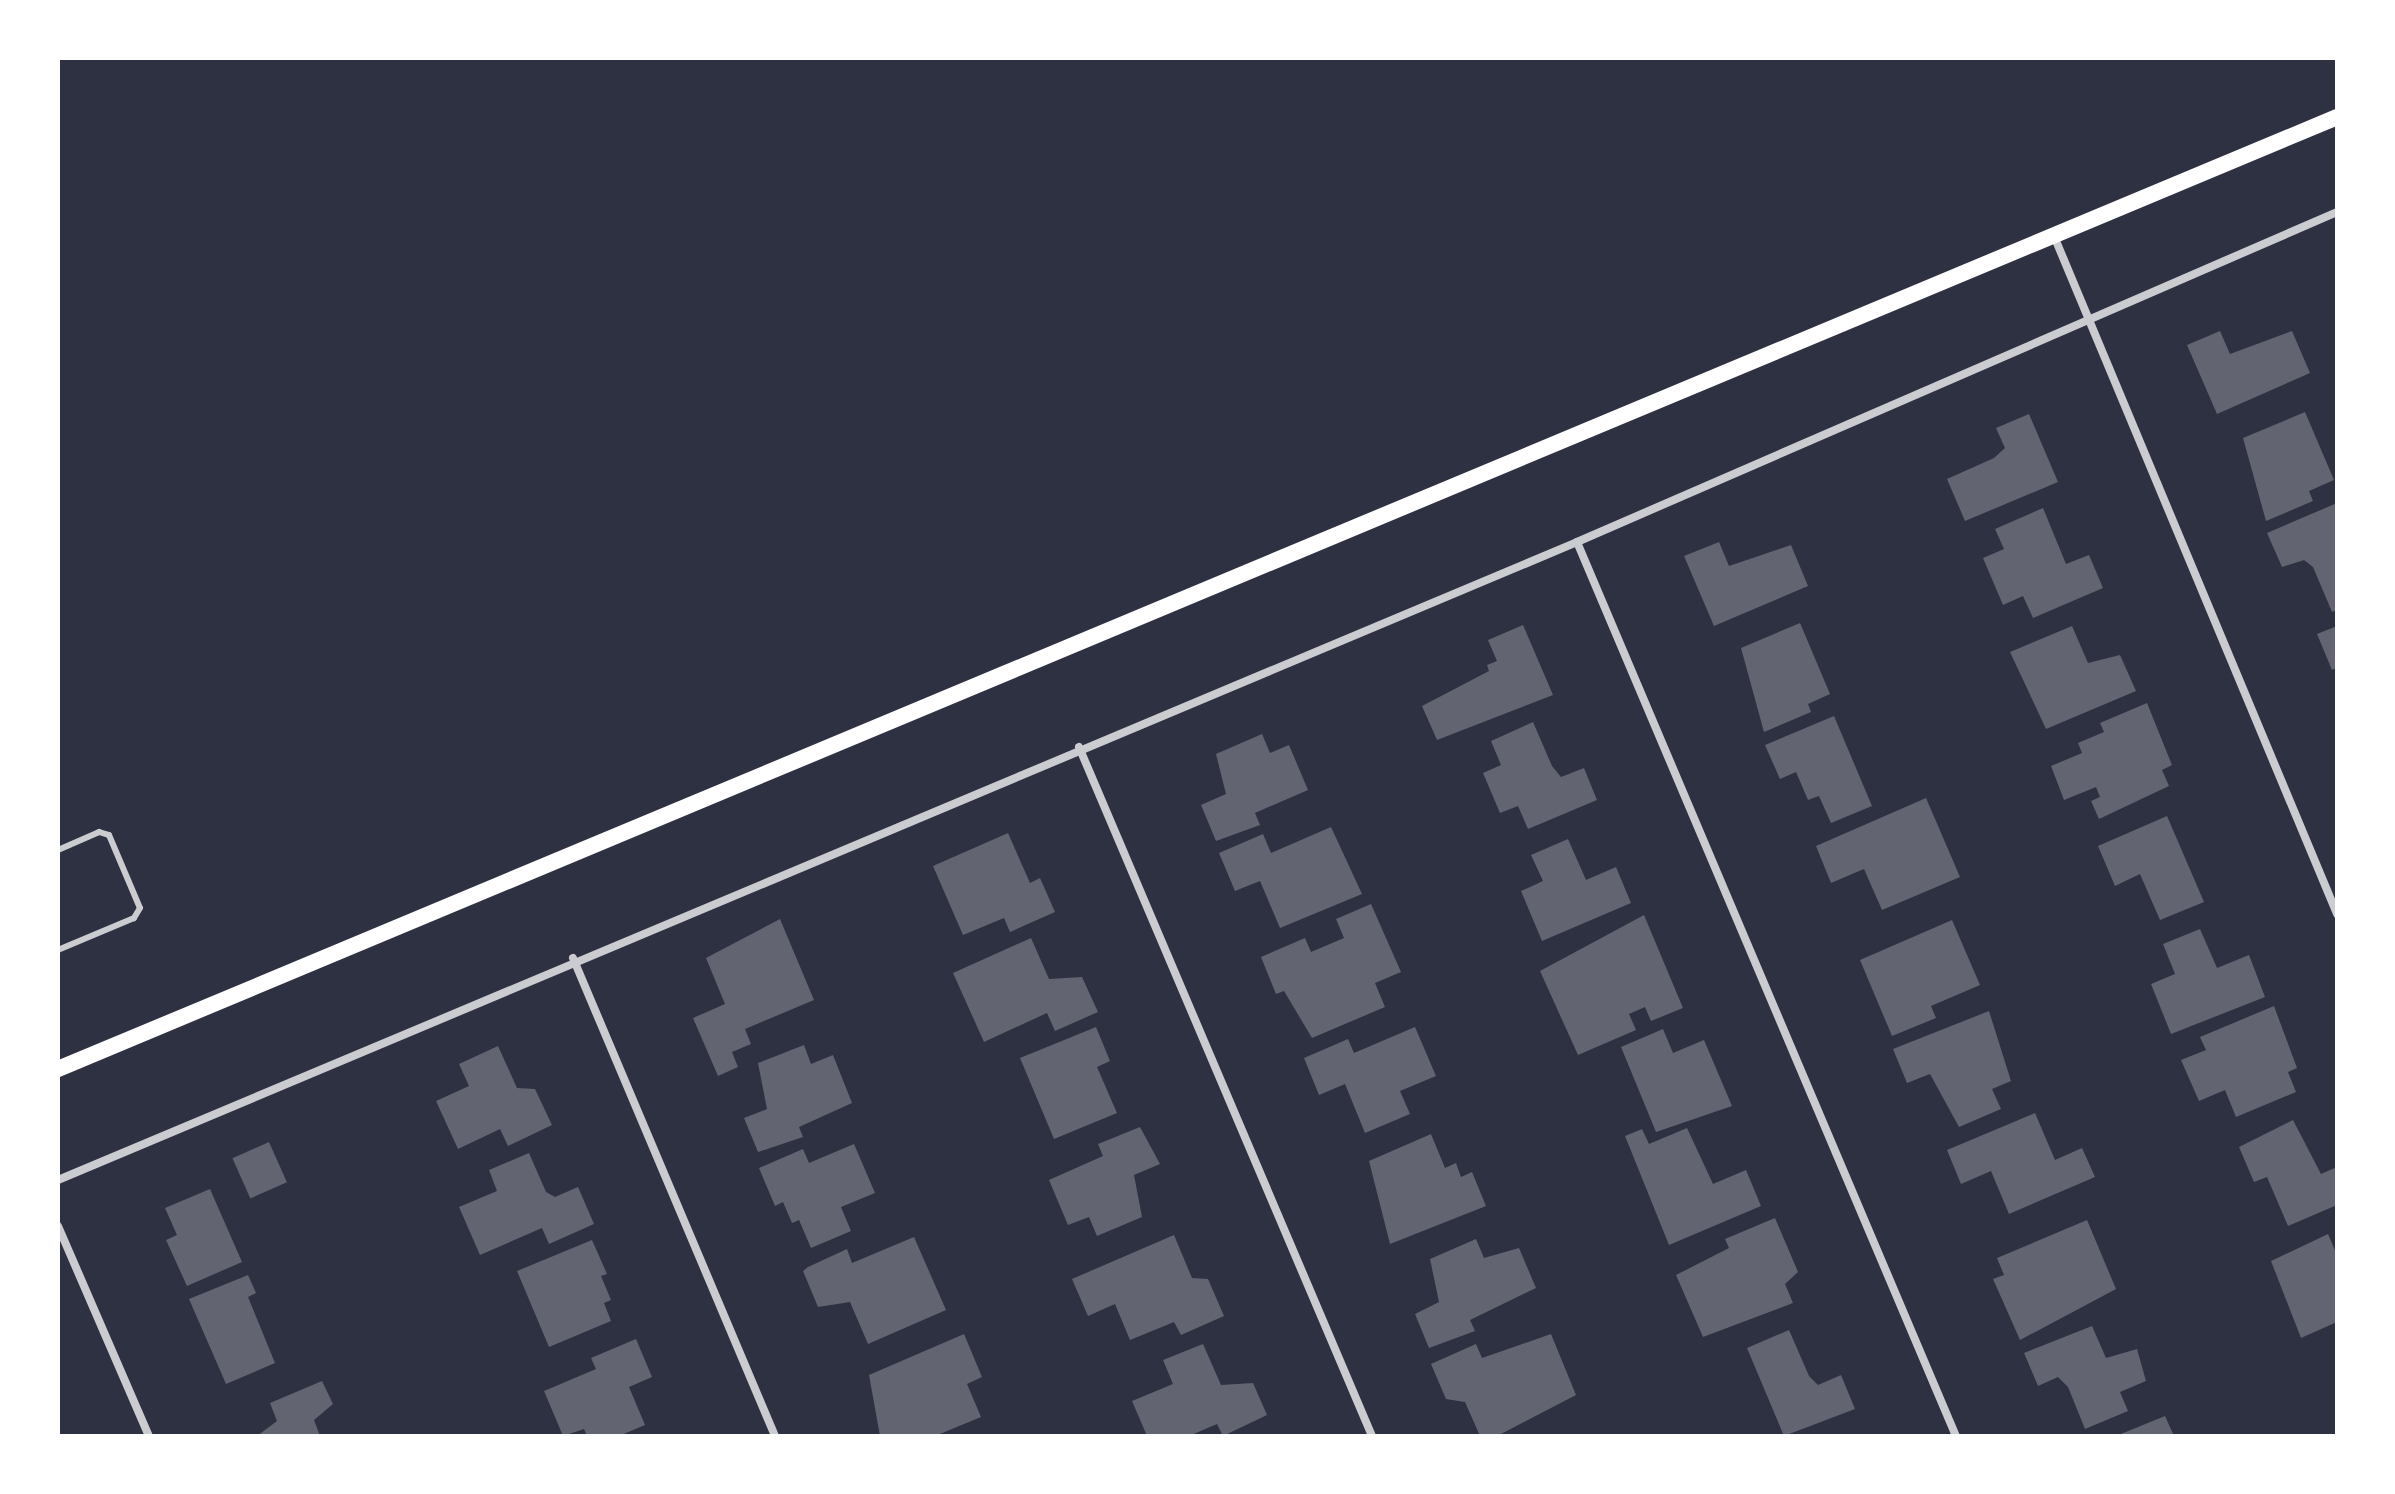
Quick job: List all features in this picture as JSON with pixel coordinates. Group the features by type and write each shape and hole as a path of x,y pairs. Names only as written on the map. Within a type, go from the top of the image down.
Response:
{"main road":[{"path":"58,1069 2337,117"}],"street":[{"path":"58,1180 573,958 1577,542 2089,317 2337,212"},
{"path":"2054,236 2337,914"},
{"path":"1577,542 1956,1436"},
{"path":"1079,747 1372,1436"},
{"path":"573,958 775,1436"},
{"path":"58,1226 149,1436"}],"lane":[{"path":"58,850 99,832 109,835 140,908 134,918 58,950"}],"building":[{"path":"2220,331 2230,354 2292,331 2310,373 2217,414 2187,345"},
{"path":"2305,412 2334,480 2309,491 2313,501 2266,521 2243,438"},
{"path":"2029,414 2058,482 1965,521 1947,479 1994,458 2005,448 1996,428"},
{"path":"2337,503 2337,610 2332,612 2313,567 2304,560 2282,567 2267,533"},
{"path":"2043,508 2066,564 2089,555 2103,588 2033,618 2023,596 2003,605 1983,558 2004,549 1995,529"},
{"path":"1719,542 1729,566 1791,545 1808,586 1714,626 1684,556"},
{"path":"1800,623 1830,694 1808,704 1811,712 1764,732 1741,648"},
{"path":"1523,625 1553,695 1437,740 1422,706 1489,671 1487,665 1497,661 1488,640"},
{"path":"2072,626 2088,663 2120,655 2136,691 2046,729 2010,652"},
{"path":"2337,626 2337,668 2332,670 2317,634"},
{"path":"2147,703 2172,765 2162,770 2169,786 2099,819 2091,801 2100,797 2096,787 2064,800 2051,766 2082,753 2078,743 2104,732 2100,723"},
{"path":"1834,716 1872,806 1831,823 1819,796 1808,800 1796,772 1780,779 1765,745"},
{"path":"1533,722 1552,766 1561,777 1584,768 1597,800 1528,829 1518,806 1500,813 1483,773 1501,765 1491,741"},
{"path":"1262,734 1270,753 1289,745 1308,790 1255,813 1260,825 1216,841 1201,805 1226,794 1216,754"},
{"path":"1926,798 1960,877 1882,910 1864,869 1831,883 1816,846"},
{"path":"2167,816 2204,902 2160,920 2140,874 2115,886 2098,846"},
{"path":"1331,827 1362,894 1280,928 1260,881 1235,891 1219,853 1263,834 1271,853"},
{"path":"1008,833 1030,883 1040,878 1055,912 1010,932 1004,918 963,935 933,866"},
{"path":"1568,839 1586,880 1616,867 1631,903 1542,941 1521,891 1543,881 1531,855"},
{"path":"1371,904 1401,972 1375,983 1385,1007 1312,1038 1284,991 1276,994 1261,957 1305,938 1311,952 1344,938 1336,919"},
{"path":"1644,915 1683,1008 1651,1021 1645,1007 1629,1014 1636,1030 1578,1055 1540,971"},
{"path":"780,919 814,1000 745,1029 751,1044 732,1052 738,1067 718,1076 693,1018 725,1004 706,958"},
{"path":"1952,920 1980,985 1931,1006 1936,1018 1892,1036 1860,960"},
{"path":"2200,929 2217,968 2249,955 2265,997 2171,1034 2151,984 2175,974 2163,944"},
{"path":"1031,938 1049,979 1082,977 1098,1012 1055,1031 1047,1013 984,1042 953,973"},
{"path":"2274,1006 2297,1068 2288,1072 2296,1092 2236,1117 2225,1090 2199,1101 2181,1060 2206,1050 2200,1037"},
{"path":"1989,1011 2011,1081 1992,1089 2001,1109 1959,1127 1930,1074 1907,1083 1893,1049"},
{"path":"1096,1027 1110,1061 1097,1067 1117,1113 1054,1139 1020,1058"},
{"path":"1415,1027 1436,1076 1400,1091 1410,1114 1365,1133 1345,1084 1319,1095 1304,1058 1348,1039 1354,1053"},
{"path":"1663,1029 1673,1053 1704,1040 1732,1106 1656,1132 1621,1047"},
{"path":"804,1045 811,1064 833,1055 852,1103 799,1127 803,1137 758,1152 744,1118 767,1109 758,1063"},
{"path":"498,1046 517,1088 535,1089 552,1125 508,1146 500,1129 458,1149 436,1101 469,1086 459,1064"},
{"path":"2035,1113 2055,1160 2082,1148 2095,1177 2009,1214 1991,1171 1961,1184 1947,1150"},
{"path":"2293,1120 2321,1174 2337,1167 2337,1205 2288,1226 2267,1177 2254,1182 2239,1147"},
{"path":"1140,1127 1160,1164 1134,1175 1142,1217 1097,1236 1089,1217 1068,1225 1049,1180 1103,1156 1098,1144"},
{"path":"1687,1128 1713,1184 1746,1170 1761,1206 1669,1245 1625,1136 1642,1129 1649,1144"},
{"path":"1431,1134 1445,1168 1456,1163 1461,1177 1472,1172 1486,1206 1390,1244 1369,1161"},
{"path":"269,1142 287,1182 250,1198 232,1158"},
{"path":"854,1144 875,1193 841,1207 851,1231 811,1248 799,1220 792,1223 783,1202 775,1206 759,1168 803,1149 809,1163"},
{"path":"529,1153 546,1192 555,1197 578,1187 594,1224 549,1244 542,1228 480,1255 459,1207 497,1191 489,1170"},
{"path":"210,1189 242,1262 187,1286 166,1240 177,1235 165,1208"},
{"path":"1775,1218 1798,1272 1785,1284 1793,1303 1703,1337 1676,1275 1729,1248 1725,1239"},
{"path":"2087,1220 2116,1289 2020,1340 1993,1279 2004,1275 1997,1258"},
{"path":"2328,1234 2337,1255 2337,1322 2301,1338 2271,1261"},
{"path":"1174,1235 1192,1278 1208,1279 1224,1316 1181,1335 1174,1322 1130,1340 1115,1304 1088,1316 1072,1279"},
{"path":"914,1237 946,1310 868,1344 850,1302 818,1307 803,1271 808,1267 847,1249 852,1263"},
{"path":"1476,1239 1484,1258 1519,1248 1536,1288 1470,1320 1475,1331 1429,1348 1415,1314 1439,1302 1430,1259"},
{"path":"592,1240 607,1274 601,1276 611,1300 604,1303 611,1321 549,1347 517,1271"},
{"path":"248,1275 256,1293 248,1297 275,1363 226,1384 189,1299"},
{"path":"2092,1326 2106,1358 2137,1349 2146,1381 2120,1392 2128,1411 2085,1429 2068,1387 2058,1377 2038,1386 2024,1353"},
{"path":"1789,1330 1809,1376 1818,1385 1841,1375 1855,1409 1784,1436 1747,1348"},
{"path":"964,1334 982,1377 967,1384 981,1417 935,1436 880,1436 869,1375"},
{"path":"1551,1334 1576,1395 1497,1436 1480,1436 1465,1402 1446,1399 1431,1364 1476,1344 1482,1358"},
{"path":"636,1339 652,1377 629,1387 645,1425 619,1436 587,1436 584,1429 563,1436 544,1391 596,1369 591,1358"},
{"path":"1203,1344 1221,1385 1253,1383 1267,1415 1223,1436 1217,1424 1189,1436 1147,1436 1132,1401 1173,1384 1163,1360"},
{"path":"322,1381 333,1404 314,1420 320,1436 257,1436 277,1421 270,1403"},
{"path":"2165,1416 2174,1436 2116,1436"}]}
